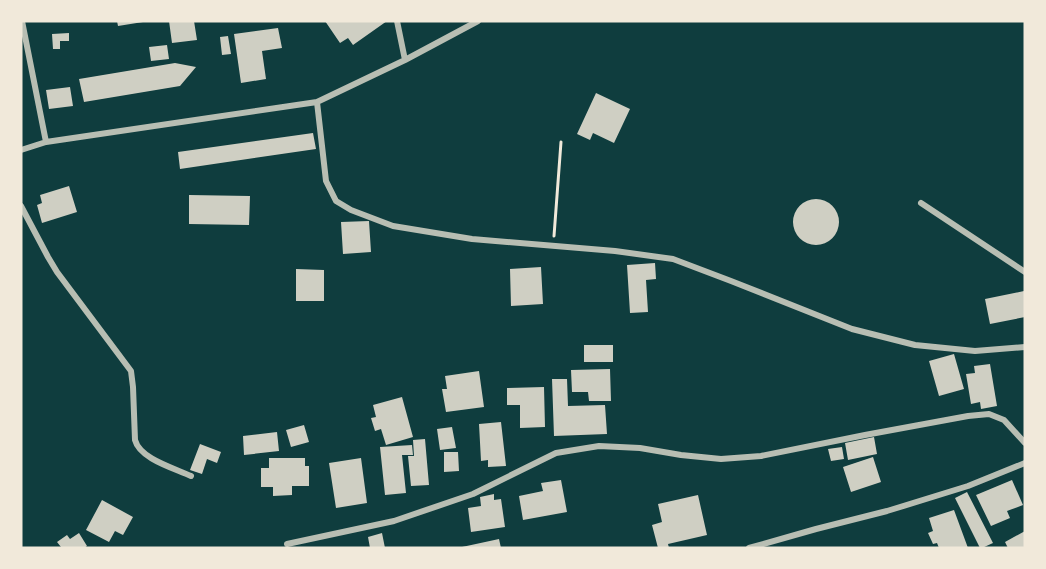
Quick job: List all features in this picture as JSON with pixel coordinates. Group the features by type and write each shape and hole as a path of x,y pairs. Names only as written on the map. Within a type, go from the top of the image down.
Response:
{"street":[{"path":"22,21 46,142"},
{"path":"397,21 405,60"},
{"path":"21,150 46,142 317,102 405,60 478,21"},
{"path":"317,102 326,181 336,201 351,210 393,226 472,239 615,251 673,259 852,329 915,345 975,351 1025,347"},
{"path":"921,203 1025,272"},
{"path":"21,206 57,272 131,371 137,446 146,455 191,476"},
{"path":"287,544 394,520 473,494 556,453 599,446 640,448 721,459 760,456 989,414 1004,420 1025,443"},
{"path":"749,548 887,511 968,486 1025,463"}],"path":[{"path":"553,246 561,142"}],"building":[{"path":"117,21 143,21 143,22 118,26"},
{"path":"169,21 194,21 197,40 172,43"},
{"path":"325,21 387,21 353,45 348,38 340,43"},
{"path":"278,28 282,48 262,51 266,79 241,83 234,34"},
{"path":"69,33 69,41 60,41 60,49 53,49 52,34"},
{"path":"228,36 231,54 222,55 220,37"},
{"path":"167,45 169,59 151,61 149,47"},
{"path":"175,63 196,67 180,86 84,102 79,79"},
{"path":"70,87 73,106 49,109 46,90"},
{"path":"596,93 630,109 614,143 593,133 590,140 577,134"},
{"path":"313,133 316,149 180,169 178,152"},
{"path":"69,186 77,212 42,223 37,205 42,203 40,195"},
{"path":"189,195 250,196 249,225 189,224"},
{"path":"816,199 832,206 839,222 832,238 816,245 800,238 793,222 800,206"},
{"path":"369,221 371,252 343,254 341,222"},
{"path":"655,263 656,279 646,280 648,312 630,313 627,265"},
{"path":"541,267 543,304 511,306 510,269"},
{"path":"296,269 324,270 324,301 296,301"},
{"path":"1024,291 1025,317 990,324 985,299"},
{"path":"584,345 613,345 613,362 584,362"},
{"path":"954,354 964,389 939,396 929,361"},
{"path":"990,364 997,406 981,409 980,402 971,404 966,374 975,373 974,366"},
{"path":"610,369 611,401 589,401 588,392 572,392 571,370"},
{"path":"479,371 484,407 446,412 442,389 447,389 445,376"},
{"path":"552,379 567,379 568,406 605,405 607,434 554,436"},
{"path":"544,387 545,427 520,428 520,405 507,405 507,388"},
{"path":"402,397 413,437 386,445 381,429 375,431 371,418 376,417 373,405"},
{"path":"501,422 506,466 488,467 488,460 481,461 479,424"},
{"path":"304,425 309,442 291,447 286,430"},
{"path":"452,427 456,448 440,450 437,429"},
{"path":"277,432 279,451 244,455 243,436"},
{"path":"874,437 877,454 848,460 845,443"},
{"path":"425,439 429,485 411,486 408,456 414,456 413,440"},
{"path":"200,444 221,452 217,463 207,459 202,474 190,470"},
{"path":"412,445 413,455 402,455 406,493 385,495 380,447"},
{"path":"842,447 844,459 831,461 828,449"},
{"path":"444,452 458,452 459,471 444,472"},
{"path":"873,457 881,482 851,492 843,467"},
{"path":"269,458 305,458 305,466 309,466 309,486 292,486 292,495 273,496 273,487 261,487 261,468 269,468"},
{"path":"361,458 367,503 336,508 329,463"},
{"path":"561,480 567,512 523,520 519,496 543,491 541,483"},
{"path":"1012,480 1023,505 1007,511 1010,518 991,526 976,495"},
{"path":"967,492 993,543 982,548 955,498"},
{"path":"494,494 494,500 501,499 505,527 471,532 468,508 481,506 480,497"},
{"path":"698,495 707,535 668,544 669,548 658,548 652,525 662,522 658,504"},
{"path":"102,500 133,517 123,535 115,531 109,542 86,530"},
{"path":"954,510 968,548 939,548 937,543 933,544 928,533 933,531 929,518"},
{"path":"1025,531 1025,548 1008,548 1005,542"},
{"path":"79,533 87,546 59,548 61,547 57,542 67,535 70,539"},
{"path":"382,533 385,548 370,548 368,537"},
{"path":"499,539 501,548 462,548 462,547"}]}
